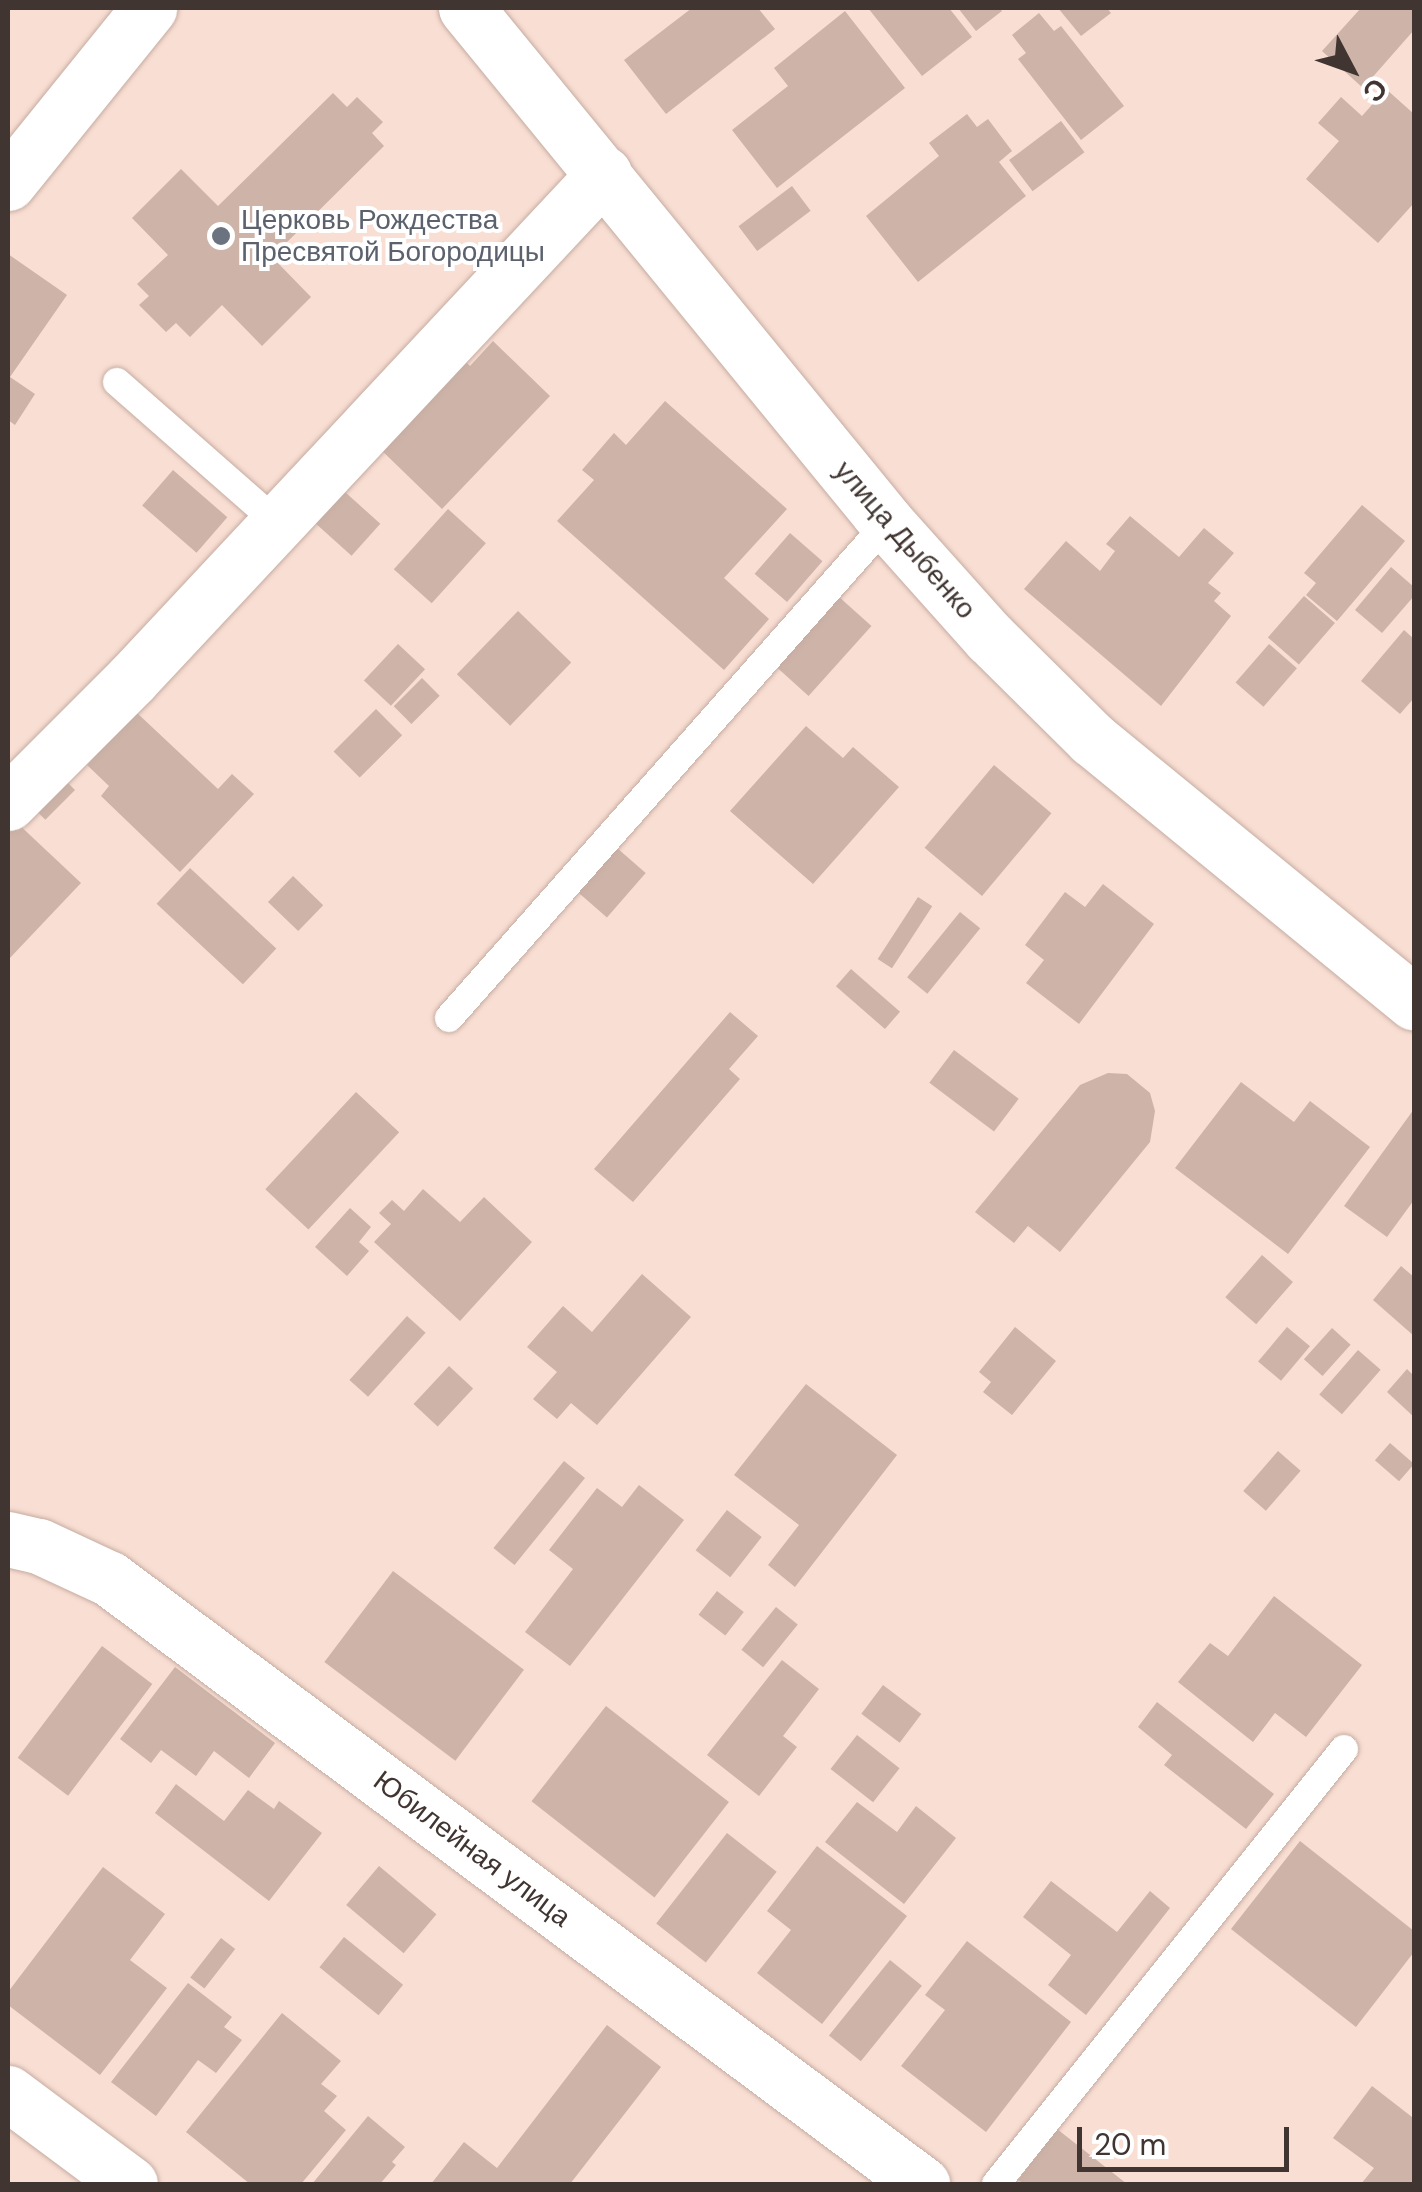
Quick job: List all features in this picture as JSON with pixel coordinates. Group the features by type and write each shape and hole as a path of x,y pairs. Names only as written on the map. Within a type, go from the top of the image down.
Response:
{"street":[{"path":"8,183 149,8"},
{"name":"улица Дыбенко","path":"466,8 886,523 990,638 1092,738 1241,866 1414,1003"},
{"path":"8,803 117,694 604,174"},
{"name":"Юбилейная улица","path":"8,1539 40,1546 110,1578 922,2184"},
{"path":"8,2093 130,2184"}],"lane":[{"path":"118,382 275,521"},
{"path":"449,1018 886,523"},
{"path":"996,2184 1344,1749"}],"building":[{"path":"692,8 758,8 775,29 666,114 624,60"},
{"path":"868,8 949,8 972,37 922,76"},
{"path":"958,8 999,8 1002,11 976,31"},
{"path":"1058,8 1107,8 1111,13 1081,36"},
{"path":"1361,8 1414,8 1414,30 1363,88 1322,51"},
{"path":"845,11 905,88 777,188 732,130 788,86 774,68"},
{"path":"1039,13 1054,31 1061,26 1124,106 1081,140 1018,59 1026,53 1012,35"},
{"path":"1386,89 1414,114 1414,203 1378,243 1306,179 1339,141 1318,123 1341,97 1362,116"},
{"name":"Церковь Рождества Пресвятой Богородицы","path":"333,93 347,107 357,97 383,122 372,133 384,146 272,257 311,297 262,346 222,305 190,337 176,323 166,332 139,305 149,296 137,284 168,255 132,218 181,169 218,206"},
{"path":"967,114 977,127 988,119 1012,151 999,162 1026,196 918,282 866,216 939,156 929,143"},
{"path":"1061,121 1084,152 1033,191 1009,160"},
{"path":"792,186 811,211 757,251 738,226"},
{"path":"8,254 67,295 10,377 35,394 15,425 8,420"},
{"path":"493,341 550,396 442,509 374,443 459,355 470,366"},
{"path":"665,401 787,509 724,578 769,619 724,670 557,521 594,480 582,470 614,433 626,445"},
{"path":"173,470 227,517 197,553 142,505"},
{"path":"335,483 380,524 352,556 306,515"},
{"path":"1362,505 1405,541 1337,621 1306,595 1316,583 1304,573"},
{"path":"448,509 486,543 432,603 394,569"},
{"path":"1130,516 1179,557 1204,528 1234,553 1208,583 1221,593 1214,601 1231,616 1161,706 1024,589 1066,541 1100,571 1115,551 1106,544"},
{"path":"790,533 822,561 787,602 755,574"},
{"path":"1391,567 1414,587 1414,596 1382,633 1355,610"},
{"path":"838,596 871,626 809,696 775,666"},
{"path":"1304,596 1335,623 1299,664 1268,638"},
{"path":"518,611 571,662 510,726 457,674"},
{"path":"1404,630 1414,639 1414,698 1400,714 1361,681"},
{"path":"398,644 425,669 391,706 364,681"},
{"path":"1269,644 1297,668 1263,707 1236,682"},
{"path":"422,678 440,696 411,724 394,706"},
{"path":"376,709 402,735 360,778 334,751"},
{"path":"136,712 218,789 232,774 254,794 180,872 101,796 109,786 87,765"},
{"path":"806,726 843,758 853,747 899,787 813,884 730,811"},
{"path":"994,765 1051,813 982,896 925,848"},
{"path":"63,778 75,790 45,820 33,808"},
{"path":"14,820 81,883 8,960 8,827"},
{"path":"617,848 646,873 607,917 578,893"},
{"path":"190,868 276,948 243,984 157,904"},
{"path":"293,876 323,905 298,931 268,902"},
{"path":"1103,884 1154,924 1079,1024 1026,983 1044,960 1025,945 1065,892 1085,907"},
{"path":"918,897 932,906 892,968 878,959"},
{"path":"960,912 980,928 927,994 907,977"},
{"path":"851,969 900,1012 885,1029 836,986"},
{"path":"730,1012 758,1036 729,1069 740,1079 633,1202 594,1169"},
{"path":"954,1050 1019,1099 994,1131 929,1083"},
{"path":"1108,1073 1127,1074 1150,1093 1155,1111 1150,1142 1060,1252 1028,1226 1014,1243 975,1212 1080,1085"},
{"path":"1241,1082 1294,1122 1310,1101 1370,1147 1288,1254 1175,1168"},
{"path":"356,1092 399,1132 308,1230 265,1189"},
{"path":"1414,1109 1414,1200 1387,1237 1344,1206"},
{"path":"423,1189 460,1222 484,1197 532,1242 460,1321 374,1242 391,1224 379,1213 392,1200 404,1211"},
{"path":"350,1208 371,1227 359,1242 369,1251 347,1276 315,1247"},
{"path":"1262,1255 1293,1282 1256,1324 1225,1297"},
{"path":"1401,1266 1414,1277 1414,1336 1373,1300"},
{"path":"642,1274 691,1317 597,1425 571,1403 557,1419 533,1399 557,1372 527,1347 563,1306 592,1332"},
{"path":"407,1316 426,1333 368,1397 349,1380"},
{"path":"1015,1327 1056,1361 1012,1415 983,1392 991,1382 979,1372"},
{"path":"1287,1327 1310,1346 1281,1381 1258,1361"},
{"path":"1332,1328 1351,1345 1322,1376 1304,1359"},
{"path":"1358,1350 1381,1370 1342,1414 1319,1395"},
{"path":"449,1366 473,1389 438,1427 414,1404"},
{"path":"1407,1369 1414,1376 1414,1417 1387,1392"},
{"path":"806,1384 897,1455 795,1587 768,1565 799,1525 734,1475"},
{"path":"1390,1443 1414,1464 1399,1481 1375,1460"},
{"path":"1278,1451 1301,1471 1266,1511 1243,1491"},
{"path":"564,1461 585,1478 514,1565 494,1548"},
{"path":"639,1485 684,1520 570,1666 525,1632 573,1569 549,1550 597,1488 622,1507"},
{"path":"727,1510 762,1537 730,1577 696,1550"},
{"path":"393,1571 524,1670 455,1761 324,1662"},
{"path":"717,1591 744,1612 725,1636 699,1615"},
{"path":"1274,1596 1362,1665 1306,1737 1275,1713 1253,1742 1178,1682 1210,1643 1228,1656"},
{"path":"776,1607 798,1625 763,1667 741,1650"},
{"path":"102,1646 152,1684 68,1796 18,1758"},
{"path":"782,1660 819,1689 783,1736 797,1747 759,1796 707,1755"},
{"path":"175,1667 275,1743 249,1778 214,1751 196,1776 161,1750 151,1763 120,1739"},
{"path":"883,1685 921,1714 900,1743 861,1714"},
{"path":"1157,1702 1274,1794 1246,1829 1164,1765 1172,1755 1138,1727"},
{"path":"606,1706 729,1802 654,1897 532,1801"},
{"path":"857,1735 900,1768 873,1802 831,1769"},
{"path":"176,1784 224,1821 248,1790 274,1809 279,1801 322,1833 269,1901 155,1813"},
{"path":"857,1802 897,1832 916,1806 956,1838 904,1904 825,1842"},
{"path":"727,1833 777,1872 706,1962 656,1924"},
{"path":"1300,1841 1414,1931 1414,1952 1356,2027 1231,1929"},
{"path":"817,1846 907,1916 822,2024 757,1973 791,1930 767,1911"},
{"path":"379,1866 436,1914 404,1953 346,1905"},
{"path":"103,1867 165,1914 130,1960 167,1988 100,2075 8,2005 8,1992"},
{"path":"1051,1881 1117,1932 1150,1891 1170,1908 1086,2015 1048,1985 1071,1955 1023,1917"},
{"path":"344,1937 403,1985 379,2015 319,1967"},
{"path":"221,1938 235,1949 204,1988 190,1977"},
{"path":"967,1941 1071,2022 986,2132 901,2066 945,2010 925,1995"},
{"path":"890,1960 922,1986 861,2061 829,2035"},
{"path":"188,1983 232,2017 224,2027 242,2040 216,2073 198,2060 156,2116 111,2082"},
{"path":"282,2013 341,2061 321,2084 337,2096 324,2111 346,2130 301,2184 250,2184 186,2132"},
{"path":"607,2025 661,2067 570,2184 431,2184 464,2142 497,2168"},
{"path":"1372,2086 1412,2117 1414,2114 1414,2184 1361,2184 1374,2168 1333,2138"},
{"path":"368,2116 405,2147 392,2162 396,2165 380,2184 312,2184"},
{"path":"1057,2129 1127,2184 1024,2184 1018,2180"}],"place":[{"name":"Церковь Рождества Пресвятой Богородицы","path":"221,236"}]}
